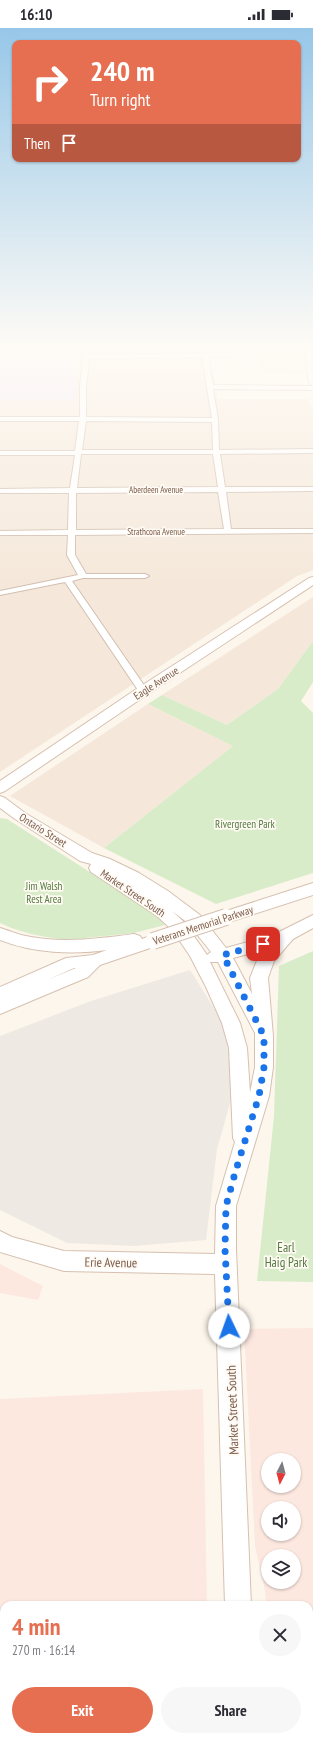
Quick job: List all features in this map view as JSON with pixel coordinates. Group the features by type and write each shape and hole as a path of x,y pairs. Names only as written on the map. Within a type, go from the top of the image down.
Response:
{"street":[{"path":"82,425 74,490 71,555 83,576"},
{"path":"215,425 216,451 228,532"},
{"path":"0,453 313,451"},
{"name":"Aberdeen Avenue","path":"0,491 313,489"},
{"name":"Strathcona Avenue","path":"0,533 313,531"},
{"path":"0,593 83,576 145,576"},
{"path":"68,580 143,691"},
{"name":"Eagle Avenue","path":"0,788 143,691 313,580"},
{"name":"Ontario Street","path":"0,801 20,816 86,857"},
{"path":"0,813 20,816"},
{"name":"Market Street South","path":"86,857 121,871 162,895 194,919 223,955 264,1036 264,1067 259,1096 226,1206 226,1264 238,1601"},
{"name":"Market Street South","path":"86,857 99,871 163,912 179,927 201,961 231,1023 238,1048 244,1145"},
{"name":"Veterans Memorial Parkway","path":"0,994 72,962 94,961 313,888"},
{"path":"201,961 263,944 287,935 313,921"},
{"path":"0,934 42,945 90,946 133,940 153,942"},
{"path":"264,1036 259,978 267,958 287,935"},
{"name":"Veterans Memorial Parkway","path":"0,1007 82,973 94,961"},
{"name":"Erie Avenue","path":"0,1241 7,1245 64,1261 226,1264"}],"shaded area":[{"path":"0,425 313,425 313,570 297,576 0,772"},
{"path":"313,597 313,641 278,689 227,725 162,695"},
{"path":"148,704 233,746 104,848 10,796"},
{"path":"190,970 224,1024 233,1065 230,1103 217,1149 206,1240 134,1246 67,1243 0,1210 0,1036 91,1001"},
{"path":"0,1264 43,1286 38,1300 0,1293"},
{"path":"313,1328 313,1601 266,1601 265,1589 301,1589 301,1549 261,1549 261,1573 255,1546 244,1329"},
{"path":"203,1389 207,1601 0,1601 0,1399"}],"green space":[{"name":"Rivergreen Park","path":"313,641 313,682 301,701 313,713 313,873 216,904 104,848 233,746 148,704 162,695 227,725 278,689"},
{"name":"Jim Walsh Rest Area","path":"0,818 7,819 149,910 165,925 134,933 86,938 85,942 31,934 0,923"},
{"name":"Earl Haig Park","path":"313,951 313,1282 257,1281 274,1116 279,966"}],"route":[{"path":"229,1327 225,1249 226,1206 259,1096 264,1067 264,1036 223,955 263,944"}]}
